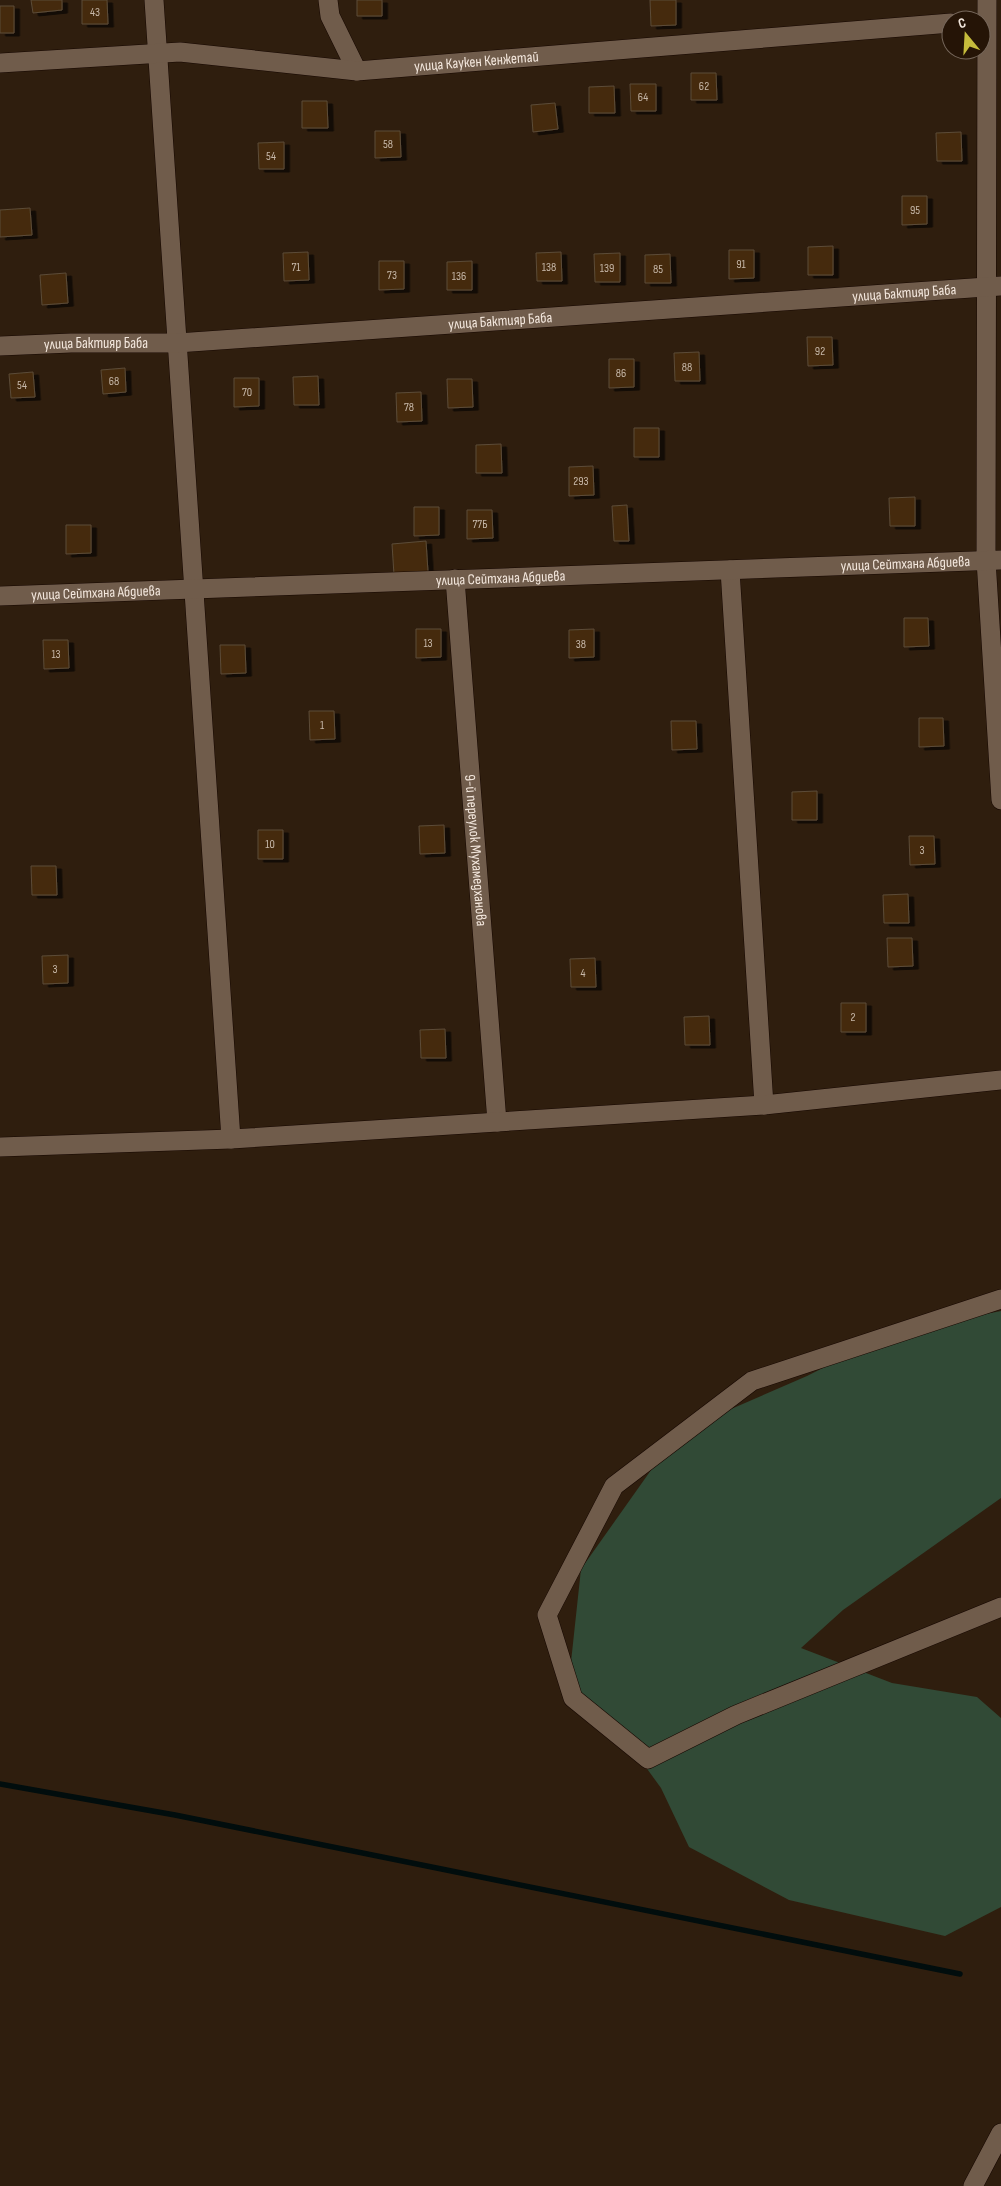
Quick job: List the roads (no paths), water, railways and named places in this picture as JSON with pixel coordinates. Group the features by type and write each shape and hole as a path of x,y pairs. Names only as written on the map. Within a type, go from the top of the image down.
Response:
{"street":[{"path":"154,0 231,1139"},
{"path":"328,0 330,16 357,71"},
{"name":"улица Каукен Кенжетай","path":"0,63 180,52 357,71 941,24"},
{"path":"991,60 994,286 994,560 1001,800"},
{"name":"улица Бактияр Баба","path":"0,346 177,343 994,286"},
{"name":"улица Сейтхана Абдиева","path":"0,596 994,560"},
{"path":"730,570 764,1105"},
{"name":"9-й переулок Мухамедханова","path":"456,579 497,1122"},
{"path":"0,1147 231,1139 764,1105 1001,1080"},
{"path":"1001,1299 752,1382 614,1486 547,1615 573,1698 648,1759 736,1715 1001,1608"},
{"path":"973,2186 1001,2133"}],"waterway":[{"path":"0,1784 175,1815 960,1974"}]}
